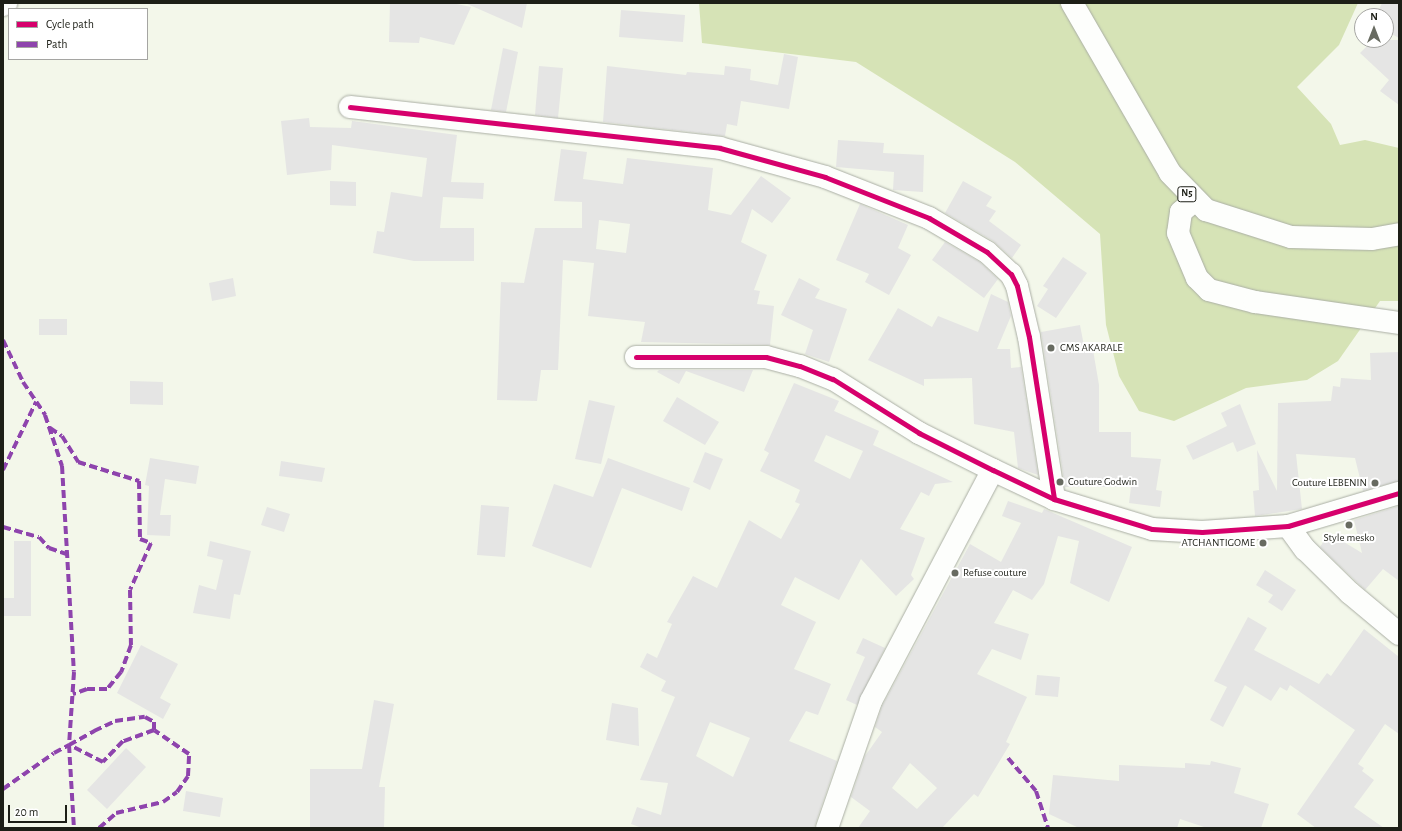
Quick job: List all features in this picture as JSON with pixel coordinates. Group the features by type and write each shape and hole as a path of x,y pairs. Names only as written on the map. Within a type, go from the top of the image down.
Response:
{"street":[{"name":"N5","path":"1072,3 1170,173 1194,201 1225,219 1291,237 1364,240 1399,234"},
{"path":"350,107 720,148 825,177 929,218 987,252 1011,274 1017,286 1029,337 1054,499"},
{"path":"1194,201 1181,212 1178,233 1197,278 1209,290 1255,302 1399,323"},
{"path":"636,357 766,357 800,366 833,379 919,433 1054,499 1137,526 1167,532 1288,526 1399,493"},
{"path":"826,828 871,701 993,470"},
{"path":"1288,526 1305,549 1350,593 1399,634"}],"green space":[{"path":"699,3 1358,3 1356,8 1354,8 1354,12 1339,45 1297,87 1331,124 1340,145 1365,140 1399,148 1399,301 1380,301 1338,361 1307,380 1246,388 1174,421 1139,411 1119,376 1106,325 1100,234 1015,162 856,62 702,43"}],"building":[{"path":"390,3 452,3 471,7 454,45 420,37 419,43 389,42"},
{"path":"465,3 527,3 522,28"},
{"path":"1382,3 1399,3 1399,38 1394,35 1394,8 1380,8"},
{"path":"621,10 685,15 683,42 619,37"},
{"path":"1394,40 1399,40 1399,105 1380,91 1389,80 1360,53 1365,48 1394,48"},
{"path":"503,48 518,52 506,112 491,110"},
{"path":"784,54 798,57 789,109 741,101 737,126 727,124 725,136 603,122 607,66 686,75 687,72 724,75 725,66 751,69 750,80 778,85"},
{"path":"539,66 563,68 558,118 535,115"},
{"path":"309,118 310,127 351,128 352,121 457,135 451,182 484,183 483,199 443,197 440,228 474,228 474,261 414,261 373,253 377,231 384,232 391,192 422,197 427,158 332,145 331,170 287,175 281,121"},
{"path":"838,140 884,143 883,153 924,155 923,192 893,190 894,172 836,167"},
{"path":"561,149 587,152 583,179 623,184 627,158 713,168 708,210 731,215 761,176 791,198 772,223 752,209 741,242 767,255 754,290 760,291 757,304 774,306 770,345 641,342 645,322 588,316 594,263 563,260 558,370 541,370 537,401 497,400 501,282 524,283 535,228 582,228 582,202 554,201","holes":["599,220 630,224 626,253 596,249"]},
{"path":"330,181 356,182 356,206 330,205"},
{"path":"963,181 992,197 986,206 996,211 989,221 1021,245 1012,258 993,241 945,213"},
{"path":"860,204 908,225 898,248 911,255 889,295 865,282 869,274 836,260"},
{"path":"945,242 980,262 998,279 984,298 932,260"},
{"path":"1063,257 1087,273 1056,318 1037,306 1048,289 1043,286"},
{"path":"233,278 236,296 212,301 209,283"},
{"path":"799,278 820,289 815,298 847,309 829,362 805,354 813,330 781,315"},
{"path":"991,294 1008,302 1011,316 997,349 1010,349 1011,368 1021,367 1038,475 1018,468 1014,432 974,424 972,378 924,379 924,386 868,360 898,308 932,327 938,316 978,332"},
{"path":"39,319 67,319 67,335 39,335"},
{"path":"1080,325 1085,351 1093,350 1099,385 1099,432 1131,432 1131,457 1161,459 1156,490 1162,491 1160,507 1129,503 1131,487 1065,487 1041,332"},
{"path":"1399,352 1399,481 1363,491 1355,458 1296,454 1302,509 1255,516 1253,491 1259,490 1257,450 1277,491 1278,403 1331,401 1333,386 1340,387 1341,378 1371,380 1370,353"},
{"path":"659,370 753,370 744,392 686,371 679,384 657,372"},
{"path":"130,381 163,382 163,405 130,404"},
{"path":"794,383 839,401 834,411 879,431 873,445 953,482 935,484 929,496 921,492 900,529 925,538 911,575 914,579 896,596 861,559 839,600 795,577 781,605 816,622 794,669 831,684 818,715 806,711 789,741 837,761 814,828 642,828 631,824 637,807 661,815 668,783 640,780 675,697 661,691 666,681 640,667 647,653 657,658 672,624 667,622 693,576 717,588 749,520 781,539 800,504 795,502 800,490 760,471 769,453 764,450","holes":["826,435 863,451 850,479 814,461","710,722 750,738 733,777 696,756"]},
{"path":"677,397 719,422 705,445 663,421"},
{"path":"589,400 615,406 601,464 575,459"},
{"path":"1240,404 1256,444 1237,452 1233,442 1193,460 1186,446 1227,426 1221,413"},
{"path":"705,452 723,459 710,490 693,482"},
{"path":"150,458 199,466 196,484 165,479 160,515 171,515 170,536 147,535 149,486 145,485"},
{"path":"608,458 690,488 682,511 622,488 591,568 532,546 554,484 593,497"},
{"path":"281,461 325,468 322,482 279,476"},
{"path":"1008,501 1042,513 1044,509 1132,547 1109,602 1070,583 1079,541 1058,536 1044,584 1032,600 1013,590 994,623 1029,634 1021,660 992,649 977,674 1027,697 1006,742 1010,744 978,797 974,794 942,828 858,828 870,811 851,797 865,756 882,732 875,727 882,706 970,544 1001,562 1021,523 1002,516","holes":["910,763 937,788 917,809 892,788"]},
{"path":"481,505 509,507 505,557 477,555"},
{"path":"1399,506 1399,581 1383,569 1365,590 1320,547 1329,533 1362,553 1354,520"},
{"path":"267,507 290,514 284,532 261,525"},
{"path":"14,541 31,541 31,616 3,616 3,598 14,598"},
{"path":"210,541 251,551 240,595 234,594 230,619 193,613 199,585 216,590 223,560 207,556"},
{"path":"1265,570 1296,590 1282,611 1268,602 1273,595 1256,585"},
{"path":"1248,617 1267,628 1254,650 1319,684 1327,673 1331,676 1364,629 1399,657 1399,734 1385,724 1358,764 1364,768 1362,771 1374,780 1354,807 1384,828 1316,828 1297,814 1355,730 1290,685 1287,691 1280,687 1271,701 1245,685 1223,727 1210,720 1227,687 1214,681"},
{"path":"863,638 885,648 857,705 846,700 865,657 856,653"},
{"path":"141,645 178,664 160,698 171,704 163,719 117,693"},
{"path":"1037,675 1060,677 1058,697 1035,695"},
{"path":"374,700 394,704 379,787 385,787 384,828 310,828 310,769 362,769"},
{"path":"612,703 638,708 639,746 606,740"},
{"path":"126,748 146,767 107,809 87,790"},
{"path":"1211,761 1241,768 1234,793 1269,804 1261,828 1207,828 1180,819 1177,828 1079,828 1049,814 1053,775 1119,781 1119,765 1185,768 1185,763 1210,765"},
{"path":"186,791 223,798 220,817 183,811"}],"marked path":[{"path":"3,340 23,382 45,415 62,466 74,672 69,745 74,828"},
{"path":"3,470 36,402"},
{"path":"50,428 62,436 78,462 139,481 140,539 151,543 130,590 131,645 121,672 107,689 87,689 73,694"},
{"path":"3,527 39,537 49,548 69,555"},
{"path":"3,789 54,753 94,731 115,721 145,717 154,722 154,730 123,741 103,762 69,745"},
{"path":"99,828 116,813 163,802 177,792 188,776 189,754 154,730"},
{"path":"1008,758 1036,791 1048,828"}],"cycle path":[{"path":"350,107 720,148 825,177 929,218 987,252 1011,274 1017,286 1029,337 1054,499"},
{"path":"636,357 766,357 800,366 833,379 919,433 1054,499 1152,529 1202,532 1288,526 1399,493"}],"place":[{"name":"CMS AKARALE","path":"1051,348"},
{"name":"Couture Godwin","path":"1060,482"},
{"name":"Couture LEBENIN","path":"1375,483"},
{"name":"Style mesko","path":"1349,525"},
{"name":"ATCHANTIGOME","path":"1263,543"},
{"name":"Refuse couture","path":"955,573"}]}
